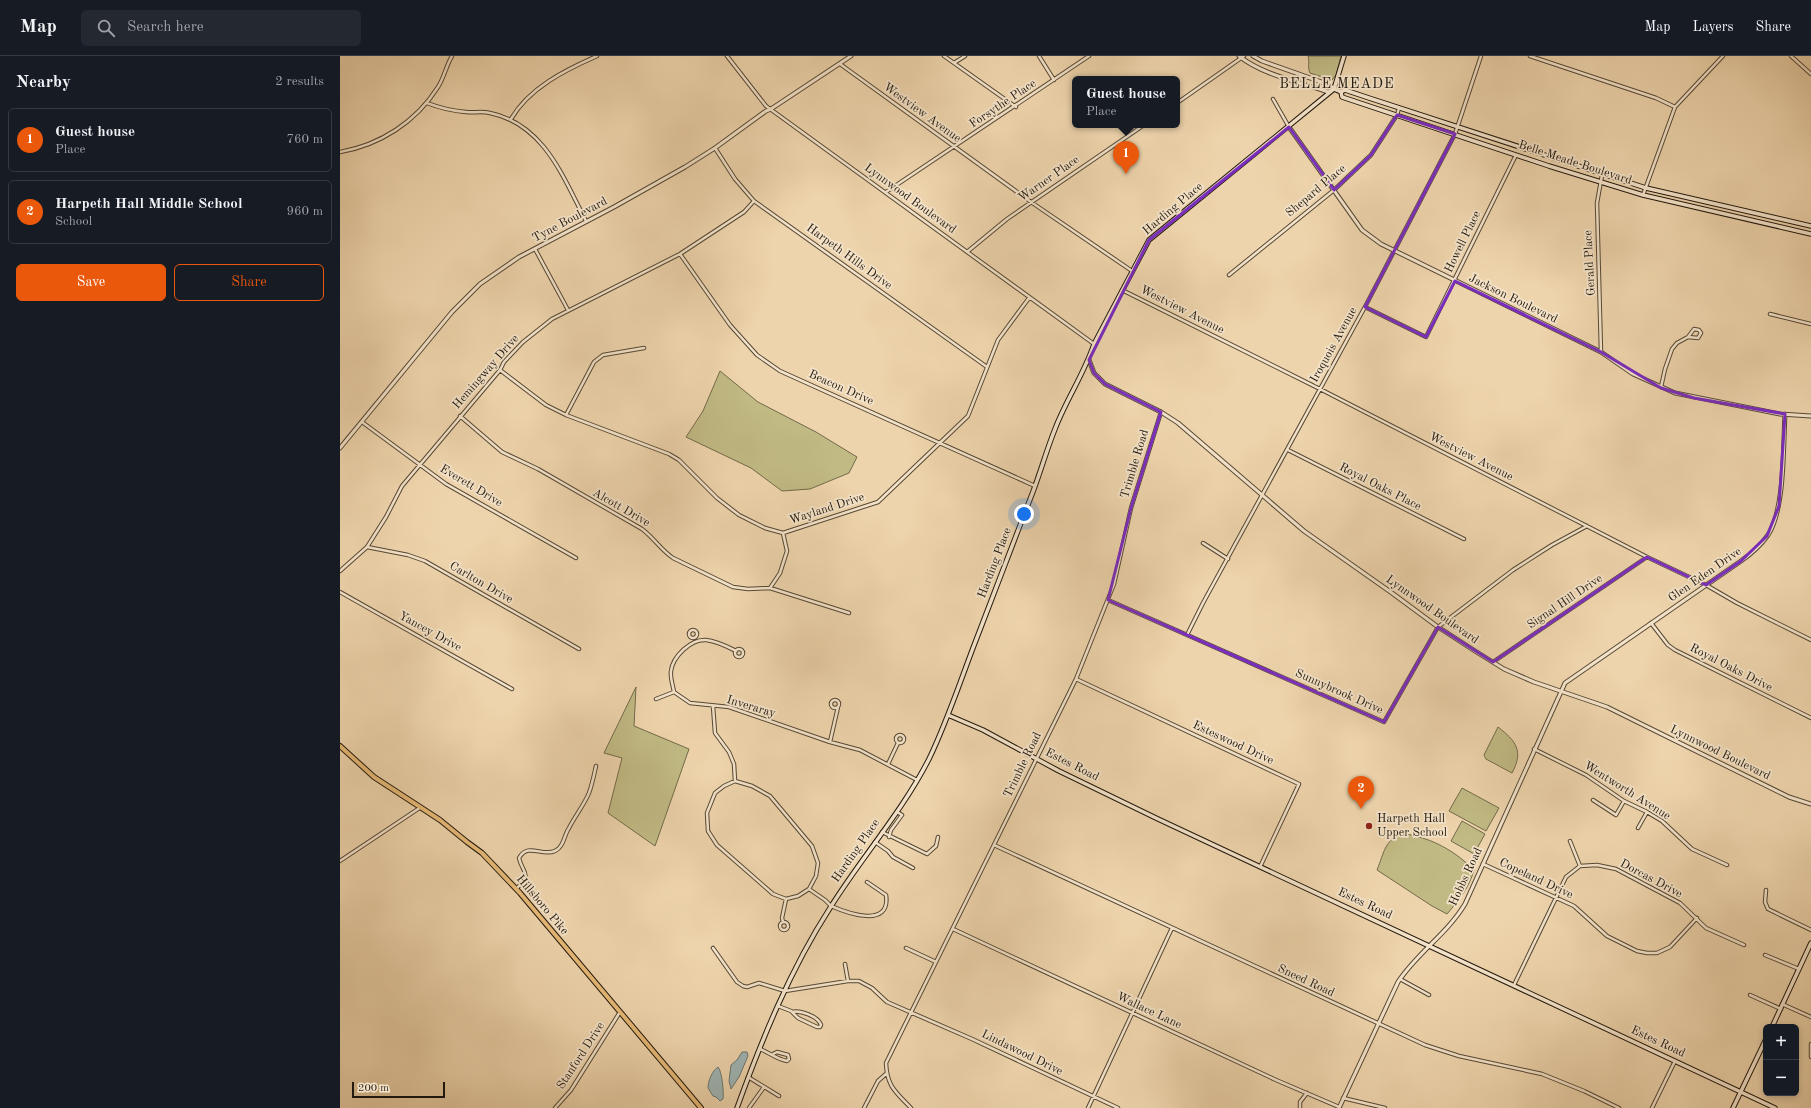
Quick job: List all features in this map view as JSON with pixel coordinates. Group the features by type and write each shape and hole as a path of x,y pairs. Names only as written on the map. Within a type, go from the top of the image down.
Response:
{"main road":[{"path":"1334,89 1344,56"},
{"name":"Belle Meade Boulevard","path":"1334,89 1341,92 1345,90 1602,175 1646,188 1811,226"},
{"name":"Harding Place","path":"737,1108 748,1077 778,1006 815,932 831,906 917,780 934,748 1035,486 1055,429 1077,381 1089,360 1094,344 1149,240 1334,89"},
{"name":"Belle Meade Boulevard","path":"1341,92 1342,97 1516,155 1643,195 1811,234"},
{"path":"1516,155 1518,147"},
{"path":"1715,212 1716,205"},
{"path":"1735,217 1737,210"},
{"name":"Estes Road","path":"948,714 1260,867 1775,1108"},
{"name":"Hillsboro Pike","path":"340,746 374,776 421,807 482,853 516,889 702,1108"},
{"path":"1773,1024 1811,943"},
{"path":"1733,1108 1763,1045"}],"street":[{"path":"340,152 358,149 388,136 401,128 427,103 439,86 452,56"},
{"path":"511,119 526,97 554,78 597,56"},
{"name":"Lynnwood Boulevard","path":"727,56 762,102 1094,344"},
{"name":"Tyne Boulevard","path":"340,448 451,313 480,284 519,257 654,185 715,148 766,111 851,56"},
{"path":"944,56 1016,106"},
{"path":"954,63 965,56"},
{"path":"1038,56 1054,80"},
{"name":"Forsythe Place","path":"886,192 1089,56"},
{"name":"Belle Meade Boulevard","path":"1239,56 1271,72 1328,92 1334,89 1330,85 1262,61 1253,56"},
{"name":"Iroquois Avenue","path":"1187,635 1395,252 1455,134 1481,56"},
{"path":"1530,56 1649,96 1675,107"},
{"path":"1792,56 1811,74"},
{"path":"1180,101 1243,57"},
{"path":"1643,195 1675,107 1721,57"},
{"name":"Westview Avenue","path":"840,64 1031,202 1132,271"},
{"name":"Jackson Boulevard","path":"1273,99 1289,127 1362,230 1370,238 1395,252 1600,352 1633,374 1661,388 1694,398 1785,414 1811,416"},
{"path":"427,103 440,108 467,112 481,112 511,119 538,138 552,157 586,221"},
{"name":"Shepard Place","path":"1229,275 1334,190 1371,155 1397,115 1399,108"},
{"name":"Warner Place","path":"967,252 996,227 1140,128"},
{"name":"Harpeth Hills Drive","path":"715,148 735,179 754,201 987,367"},
{"name":"Howell Place","path":"1365,307 1426,337 1516,155"},
{"name":"Gerald Place","path":"1600,352 1601,304 1597,200 1602,175"},
{"name":"Hemingway Drive","path":"340,571 368,548 402,486 419,464 500,370 504,362 528,337 552,319 568,310 680,254 744,212 754,201"},
{"path":"535,249 568,310"},
{"name":"Beacon Drive","path":"680,254 730,325 762,358 780,371 1035,486"},
{"name":"Westview Avenue","path":"1122,290 1320,389 1647,557 1706,585 1737,603 1811,640"},
{"name":"Wayland Drive","path":"500,370 546,405 566,415 669,454 679,460 717,498 739,515 765,528 783,533 878,502 968,416 998,340 1029,298"},
{"path":"1770,314 1811,324"},
{"path":"1661,388 1665,369 1672,349 1677,343 1688,337 1694,329 1699,330 1700,333 1698,338 1688,337"},
{"path":"566,415 594,362 603,355 644,348"},
{"name":"Lynnwood Boulevard","path":"1089,360 1094,373 1105,384 1161,412 1178,423 1304,531 1438,627 1493,662 1534,682 1607,707 1789,797 1811,804"},
{"name":"Trimble Road","path":"887,1073 886,1063 1076,679 1108,600 1122,553 1131,508 1161,412"},
{"name":"Glen Eden Drive","path":"1555,702 1565,683 1753,552 1767,536 1775,521 1779,506 1785,414"},
{"name":"Alcott Drive","path":"460,416 502,452 538,469 642,529 650,535 664,552 673,558 733,587 748,589 770,588 849,613"},
{"name":"Everett Drive","path":"362,422 446,484 576,558"},
{"name":"Royal Oaks Place","path":"1288,450 1464,539"},
{"name":"Sunnybrook Drive","path":"1108,600 1384,722 1438,627 1513,570 1552,545 1587,526"},
{"path":"770,588 780,573 787,550 783,533"},
{"path":"1203,544 1228,559"},
{"name":"Carlton Drive","path":"368,548 408,555 425,561 579,649"},
{"name":"Signal Hill Drive","path":"1493,662 1647,557"},
{"name":"Yancey Drive","path":"340,592 512,689"},
{"name":"Royal Oaks Drive","path":"1651,623 1668,644 1675,650 1811,718"},
{"path":"694,638 696,643"},
{"path":"656,699 674,692 671,670 678,655 685,648 704,640 712,641 736,651"},
{"name":"Esteswood Drive","path":"1076,679 1299,784 1260,867"},
{"name":"Inveraray","path":"674,692 690,703 729,707 830,742 860,750 917,780"},
{"name":"Hobbs Road","path":"1339,1108 1377,1024 1400,979 1458,916 1483,864 1555,702"},
{"path":"713,706 715,732 729,752 734,764 735,781"},
{"path":"830,742 838,707"},
{"path":"888,764 898,742"},
{"name":"Wentworth Avenue","path":"1534,750 1586,775 1624,801 1662,821 1692,850 1727,865"},
{"path":"516,889 524,881 526,876 526,871 520,864 519,858 521,854 525,851 551,852 560,847 568,828 590,792 596,766"},
{"path":"735,781 752,786 770,796 812,846 818,863 816,876 809,889 798,896 786,899 773,894 717,845 708,831 707,813 715,793 724,786 735,781"},
{"path":"1593,800 1616,815 1624,801"},
{"path":"340,861 421,807"},
{"path":"889,837 891,830 902,815 896,811"},
{"path":"1638,828 1647,812"},
{"path":"881,832 926,854 936,846 938,837"},
{"path":"1514,985 1566,876 1580,866 1570,841"},
{"path":"874,842 888,851 893,857 913,868"},
{"name":"Sneed Road","path":"994,845 1377,1024 1448,1053 1528,1070 1557,1079 1619,1108"},
{"name":"Copeland Drive","path":"1483,864 1574,906 1607,936 1637,951 1657,953 1670,947 1697,918"},
{"name":"Dorcas Drive","path":"1580,866 1597,865 1616,869 1680,903 1706,928 1744,945"},
{"path":"809,889 831,906 847,913 873,916 882,912 886,906 886,895 867,882"},
{"path":"1766,890 1765,902 1768,909 1811,930"},
{"path":"783,922 782,918 786,899"},
{"path":"1088,1108 1172,928"},
{"name":"Wallace Lane","path":"953,929 1339,1108"},
{"path":"713,948 737,982 743,986 747,987 759,983 785,991 848,981 859,981 887,1002 912,1013"},
{"path":"906,948 936,962"},
{"path":"1764,955 1799,969"},
{"path":"845,964 848,981"},
{"path":"1400,979 1429,995"},
{"path":"1750,994 1811,1017"},
{"path":"778,1006 792,1012 798,1018 817,1027 822,1025 815,1018 798,1011 792,1012"},
{"name":"Stanford Drive","path":"555,1108 571,1090 620,1012"},
{"name":"Lindawood Drive","path":"912,1013 972,1039 1118,1108"},
{"path":"1811,1044 1811,1057"},
{"path":"760,1049 773,1054 776,1058 785,1061 788,1061 789,1059 788,1055 777,1052 773,1054"},
{"path":"1652,1108 1675,1061"},
{"path":"864,1108 878,1081 887,1073 890,1085 912,1108"},
{"path":"748,1077 779,1096"},
{"path":"749,1108 764,1087"},
{"path":"1300,1108 1300,1102 1307,1093"},
{"path":"1344,1098 1385,1108"}],"highlighted area":[{"path":"1397,115 1455,134 1365,307 1426,337 1455,281 1601,352 1661,388 1694,398 1785,414 1779,506 1767,536 1741,561 1706,585 1647,557 1493,662 1438,627 1384,722 1108,600 1131,508 1161,412 1105,384 1094,373 1089,360 1149,240 1289,127 1334,190 1371,155"}],"shaded area":[{"name":"BELLE MEADE","path":"1308,56 1341,56 1336,75 1332,80 1310,73"},
{"path":"720,371 758,402 816,432 857,457 849,473 810,489 782,491 751,468 686,437 703,411"},
{"path":"636,687 634,726 689,749 655,846 608,813 622,758 604,753"},
{"path":"1498,727 1514,742 1518,752 1516,765 1512,773 1486,759 1484,755"},
{"path":"1462,788 1499,808 1486,831 1449,811"},
{"path":"1462,821 1485,834 1474,854 1451,841"},
{"path":"1405,834 1434,842 1442,846 1467,863 1474,870 1466,888 1447,914 1432,906 1377,870 1389,842 1393,838"}],"water":[{"path":"742,1052 747,1052 748,1056 739,1077 731,1089 729,1081 731,1065 737,1060"},
{"path":"718,1067 722,1077 723,1092 723,1099 720,1101 713,1096 708,1088 711,1076"}],"place":[{"name":"Guest house","path":"1126,174"},
{"name":"Harpeth Hall Middle School","path":"1361,809"},
{"name":"Harpeth Hall Upper School","path":"1369,826"}],"district":[{"name":"BELLE MEADE","path":"1337,84"}]}
